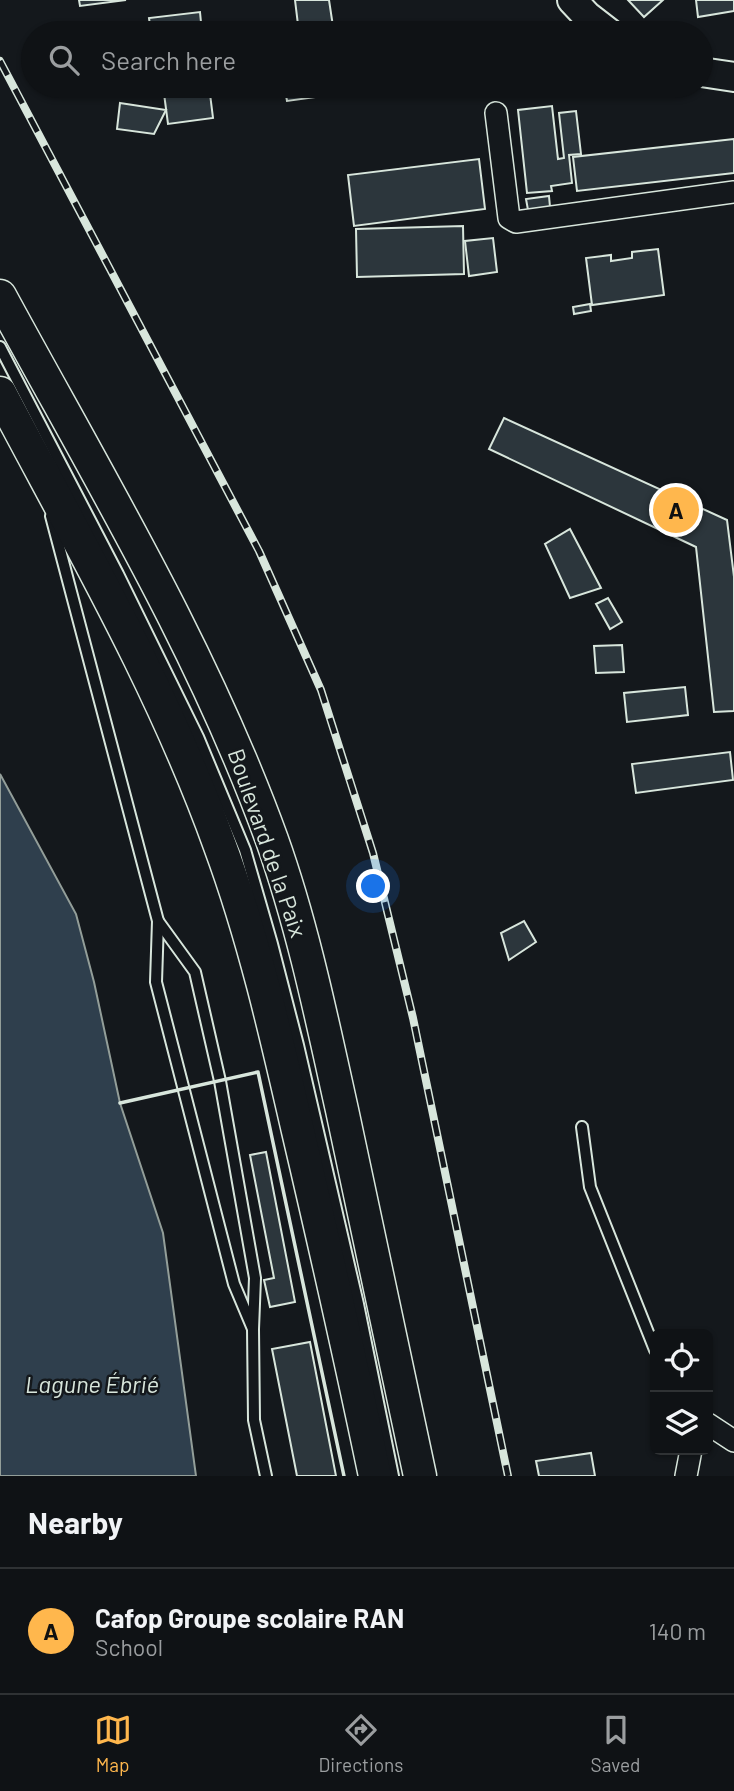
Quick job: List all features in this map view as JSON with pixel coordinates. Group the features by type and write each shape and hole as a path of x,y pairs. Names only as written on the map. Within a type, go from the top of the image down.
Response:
{"main road":[{"path":"572,0 593,21"},
{"path":"713,74 734,77"},
{"name":"Boulevard de la Paix","path":"0,296 162,594 228,729 272,841 301,936 326,1037 420,1476"},
{"name":"Boulevard de la Paix","path":"0,393 100,578 178,738 221,846 253,944 278,1043 339,1304 375,1476"}],"street":[{"path":"496,113 509,218 516,222 734,192"},
{"path":"713,1427 734,1441"},
{"path":"686,1476 690,1455"}],"lane":[{"name":"Boulevard de la Paix","path":"0,347 180,699 245,850 301,1059 358,1304 393,1476"},
{"path":"37,463 158,921 156,982 234,1284 253,1329"},
{"path":"158,921 195,972 220,1081 255,1278 254,1420 266,1476"},
{"path":"582,1127 590,1187 650,1337"}],"water":[{"name":"Lagune Ébrié","path":"0,774 76,914 94,982 120,1103 163,1233 196,1476 0,1476"}],"building":[{"path":"79,0 126,0 80,6"},
{"path":"295,0 329,0 332,21 298,21"},
{"path":"628,0 663,0 644,17"},
{"path":"696,0 734,0 734,11 698,17"},
{"path":"200,12 201,21 149,21 149,18"},
{"path":"165,98 210,98 213,118 168,124"},
{"path":"286,98 309,98 287,101"},
{"path":"120,103 166,110 154,134 117,129"},
{"path":"552,106 558,159 564,158 559,113 576,111 581,154 569,155 572,183 551,186 552,191 527,193 518,110"},
{"path":"734,139 734,173 577,191 573,157"},
{"path":"479,159 485,209 354,226 348,175"},
{"path":"549,196 550,207 528,210 526,199"},
{"path":"463,226 464,274 357,277 356,229"},
{"path":"493,238 497,272 469,276 465,241"},
{"path":"658,249 664,295 592,305 586,258 611,255 611,261 632,258 632,252"},
{"path":"590,304 591,311 574,314 573,307"},
{"path":"504,418 727,520 734,577 734,711 714,712 696,547 489,449"},
{"path":"570,529 601,588 570,598 545,544"},
{"path":"608,598 622,622 610,629 596,604"},
{"path":"622,645 624,672 596,673 594,646"},
{"path":"685,687 688,715 627,722 624,693"},
{"path":"730,752 733,780 636,793 632,764"},
{"path":"524,921 536,942 509,960 501,933"},
{"path":"266,1152 295,1302 270,1307 264,1280 274,1278 250,1155"},
{"path":"310,1342 336,1476 297,1476 272,1349"},
{"path":"591,1453 595,1476 539,1476 536,1461"}],"railway":[{"path":"0,61 259,551 321,690 373,853 413,1018 508,1476"}],"wall":[{"path":"120,1103 258,1072 344,1476"}],"place":[{"name":"Cafop Groupe scolaire RAN","path":"676,510"}]}
